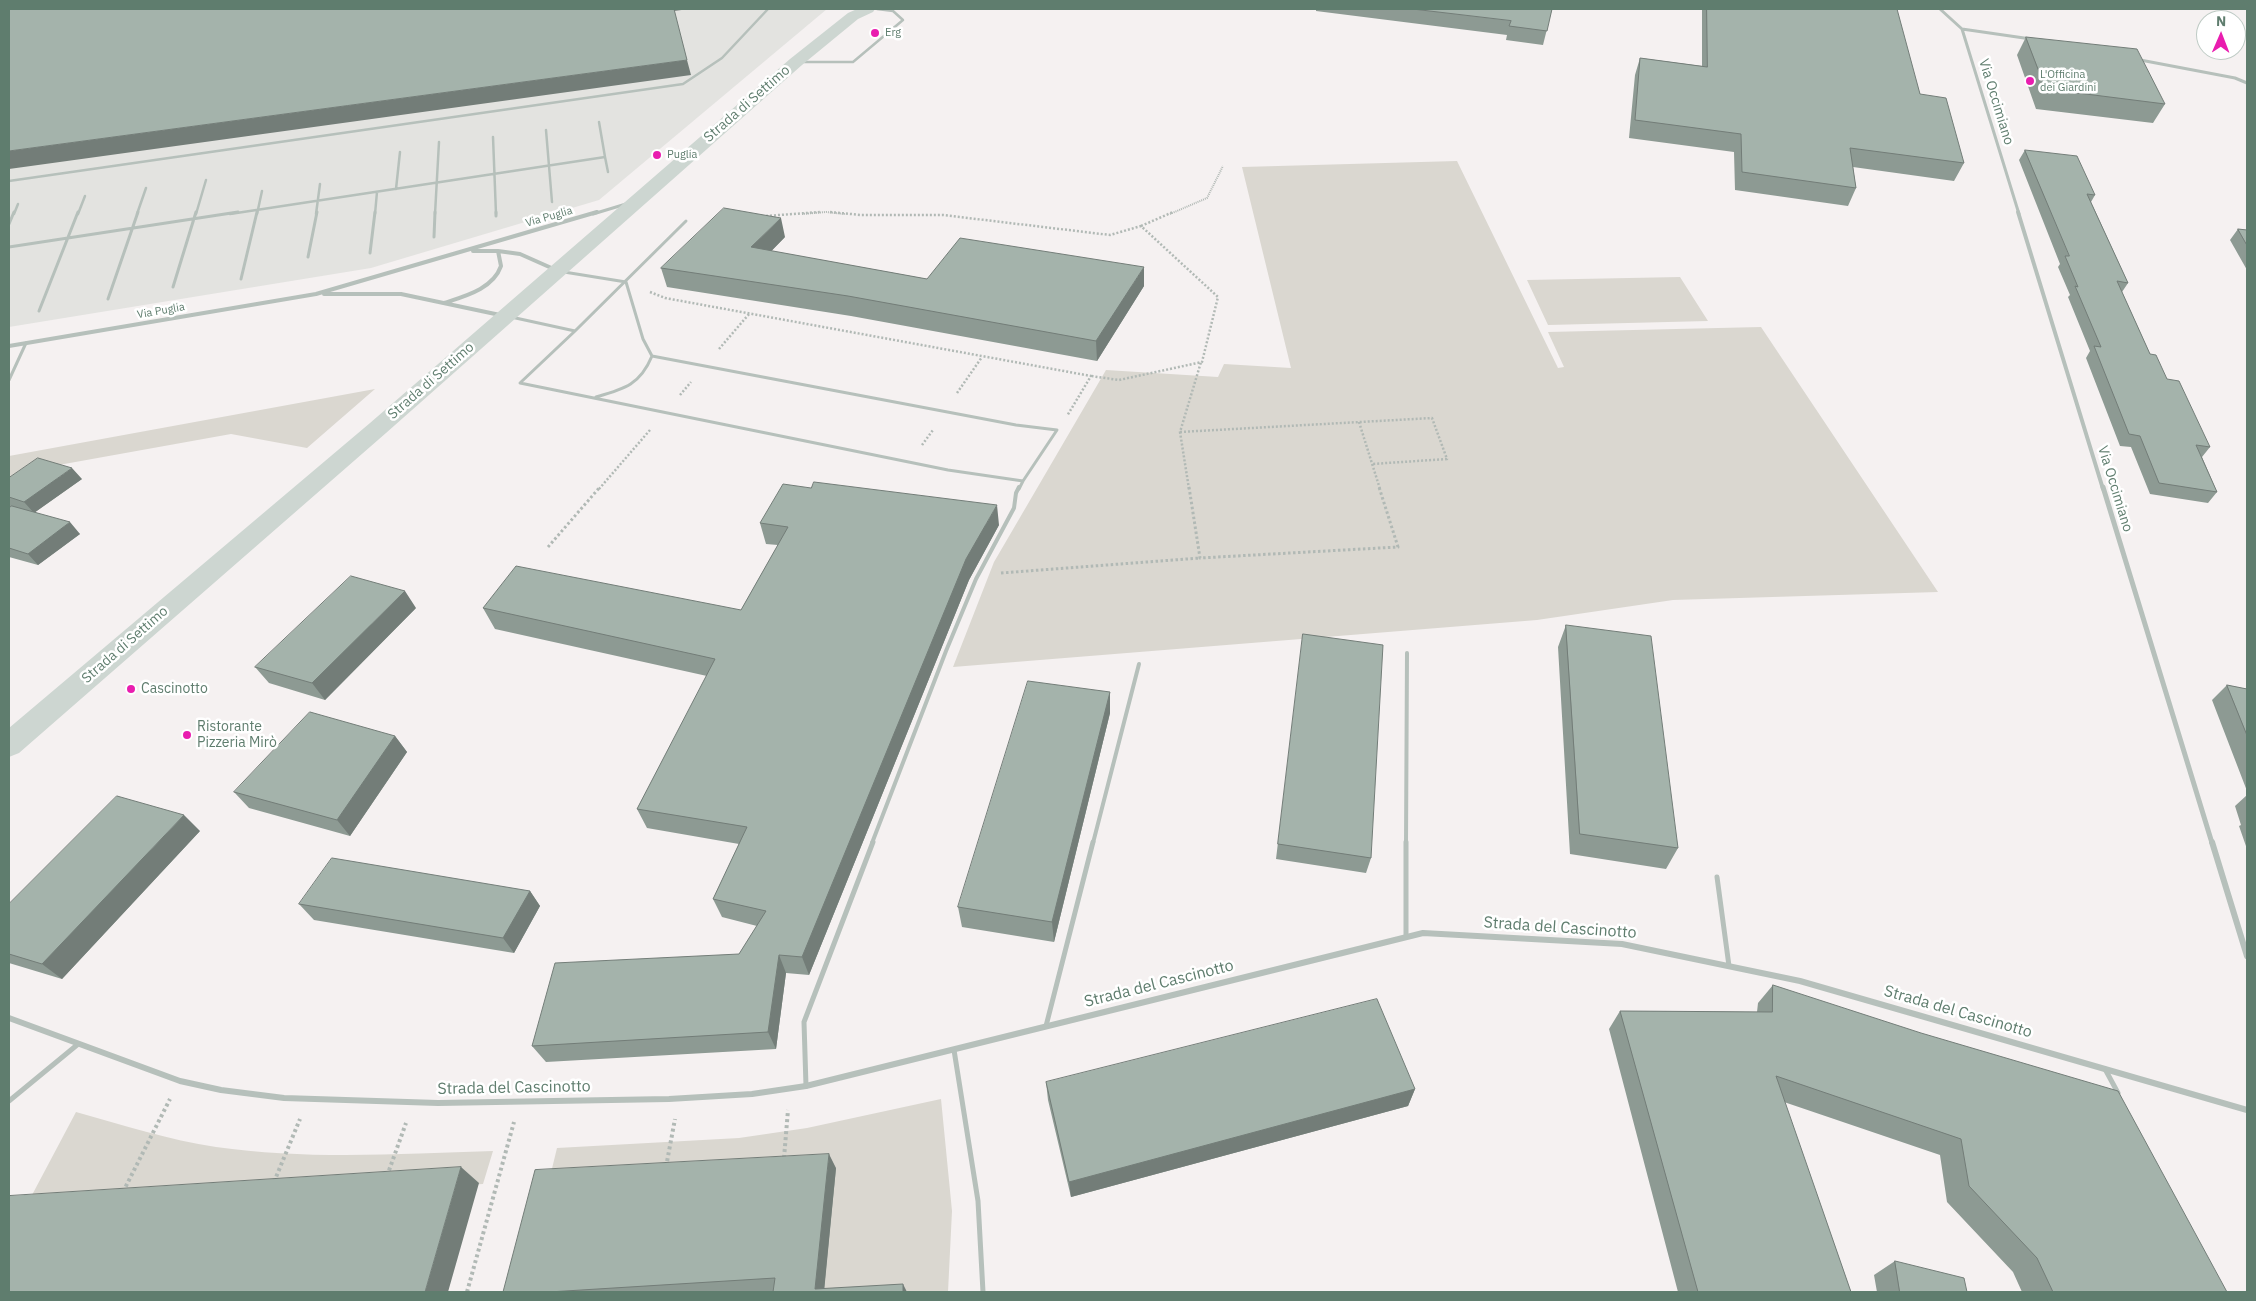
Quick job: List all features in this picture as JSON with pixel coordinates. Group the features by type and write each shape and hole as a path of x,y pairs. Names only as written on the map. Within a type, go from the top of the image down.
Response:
{"main road":[{"name":"Strada di Settimo","path":"9,745 506,316 854,12 868,9"}],"street":[{"path":"1940,9 1962,30 2036,40"},
{"name":"Via Occimiano","path":"1962,30 2247,956"},
{"path":"2130,58 2235,78 2247,83"},
{"name":"Via Puglia","path":"9,346 316,294 636,201"},
{"name":"Via Puglia","path":"468,250 520,254 558,270"},
{"path":"443,303 474,292 495,278 501,264 498,251"},
{"name":"Via Puglia","path":"316,294 401,294 506,316"},
{"name":"Strada del Cascinotto","path":"9,1018 180,1081 206,1088 309,1100 413,1104 679,1098 806,1086 1423,933 1622,944 1800,981 2247,1110"}],"lane":[{"path":"9,181 683,84 722,58 768,9"},
{"path":"796,62 853,62 903,20 893,11 877,9"},
{"path":"599,122 608,172"},
{"path":"546,130 552,202"},
{"path":"493,137 496,216"},
{"path":"434,237 439,142"},
{"path":"396,189 400,152"},
{"path":"9,247 605,157"},
{"path":"173,287 196,219 206,180"},
{"path":"308,258 319,200 320,184"},
{"path":"108,299 146,188"},
{"path":"241,278 262,191"},
{"path":"370,253 377,192"},
{"path":"39,311 85,196"},
{"path":"9,224 18,204"},
{"path":"686,221 626,282 520,383 948,470 1023,481"},
{"path":"558,270 626,282"},
{"path":"626,282 643,339 652,356"},
{"path":"506,316 575,331"},
{"path":"9,380 26,343"},
{"path":"594,398 627,388 643,376 652,356"},
{"path":"652,356 1016,425 1057,430 1016,493 1014,508 978,575 946,652 803,1025 806,1086"},
{"path":"1406,937 1407,653"},
{"path":"1046,1026 1139,664"},
{"path":"1717,877 1729,966"},
{"path":"9,1101 77,1044"},
{"path":"954,1050 979,1211 983,1254 983,1292"},
{"path":"2105,1069 2123,1103"}],"path":[{"path":"760,216 826,212 860,215 943,215 1110,235 1141,226 1207,198 1223,166"},
{"path":"1141,226 1218,297 1202,362 1180,432 1200,558"},
{"path":"626,282 666,298 1119,380 1202,362"},
{"path":"1057,430 1091,376"},
{"path":"1180,432 1432,418 1447,459 1372,464"},
{"path":"978,575 1200,558 1398,547 1359,422"},
{"path":"120,1198 180,1081"},
{"path":"784,1163 790,1089"},
{"path":"666,1169 679,1098"},
{"path":"272,1188 309,1100"},
{"path":"467,1292 520,1102"},
{"path":"386,1181 413,1104"}],"shaded area":[{"path":"9,9 827,9 599,200 371,268 9,327"},
{"path":"1457,161 1558,368 1564,367 1548,332 1761,327 1938,592 1673,600 1537,620 953,667 994,562 1106,370 1218,377 1224,364 1291,368 1242,167"},
{"path":"1680,277 1708,321 1548,325 1527,280"},
{"path":"375,389 307,448 231,434 42,468 9,490 9,456"},
{"path":"941,1099 952,1211 948,1292 755,1292 824,1288 548,1185 557,1148 739,1138 807,1128"},
{"path":"76,1112 181,1140 250,1151 285,1154 354,1155 493,1151 483,1184 23,1212"}],"building":[{"path":"9,9 674,9 687,60 9,151"},
{"path":"1413,9 1552,9 1547,31 1509,26 1511,21"},
{"path":"1707,9 1897,9 1920,94 1946,98 1964,163 1850,148 1856,188 1742,172 1741,134 1635,120 1640,58 1707,67"},
{"path":"2026,37 2137,49 2165,104 2046,89"},
{"path":"2025,150 2077,156 2095,195 2087,194 2128,283 2117,281 2150,354 2156,355 2167,379 2179,381 2210,447 2196,445 2217,492 2159,483 2140,436 2129,434 2094,346 2101,347 2075,286 2078,287 2065,256 2069,256"},
{"path":"724,208 781,218 751,247 927,279 960,238 1144,267 1096,341 848,296 661,268"},
{"path":"2238,229 2247,230 2247,245"},
{"path":"38,458 72,468 24,502 9,497 9,478"},
{"path":"814,482 997,505 966,559 802,957 779,955 768,1032 532,1046 555,963 739,954 766,911 713,899 747,827 637,809 715,659 483,608 516,566 741,610 788,527 760,523 783,484 811,488"},
{"path":"12,506 70,522 28,554 9,548 9,508"},
{"path":"351,576 405,591 312,683 255,667"},
{"path":"1566,625 1651,636 1678,848 1580,834"},
{"path":"1303,634 1383,645 1371,858 1278,844"},
{"path":"1028,681 1110,692 1052,922 958,907"},
{"path":"2227,685 2247,689 2247,735"},
{"path":"310,712 395,736 337,820 234,792"},
{"path":"117,796 184,815 42,964 9,954 9,904"},
{"path":"332,858 530,891 503,938 299,904"},
{"path":"1773,985 1921,1033 2118,1091 2227,1292 2053,1292 2037,1258 1969,1186 1961,1139 1776,1076 1851,1292 1698,1292 1620,1011 1772,1012"},
{"path":"1377,999 1415,1089 1069,1182 1046,1082"},
{"path":"829,1154 815,1289 903,1284 903,1292 773,1292 775,1278 549,1292 503,1292 535,1170"},
{"path":"461,1167 425,1292 9,1292 9,1196"},
{"path":"1895,1261 1964,1278 1967,1292 1900,1292"}],"place":[{"name":"Erg","path":"875,33"},
{"name":"L'Officina dei Giardini","path":"2030,81"},
{"name":"Puglia","path":"657,155"},
{"name":"Cascinotto","path":"131,689"},
{"name":"Ristorante Pizzeria Mirò","path":"187,735"}]}
